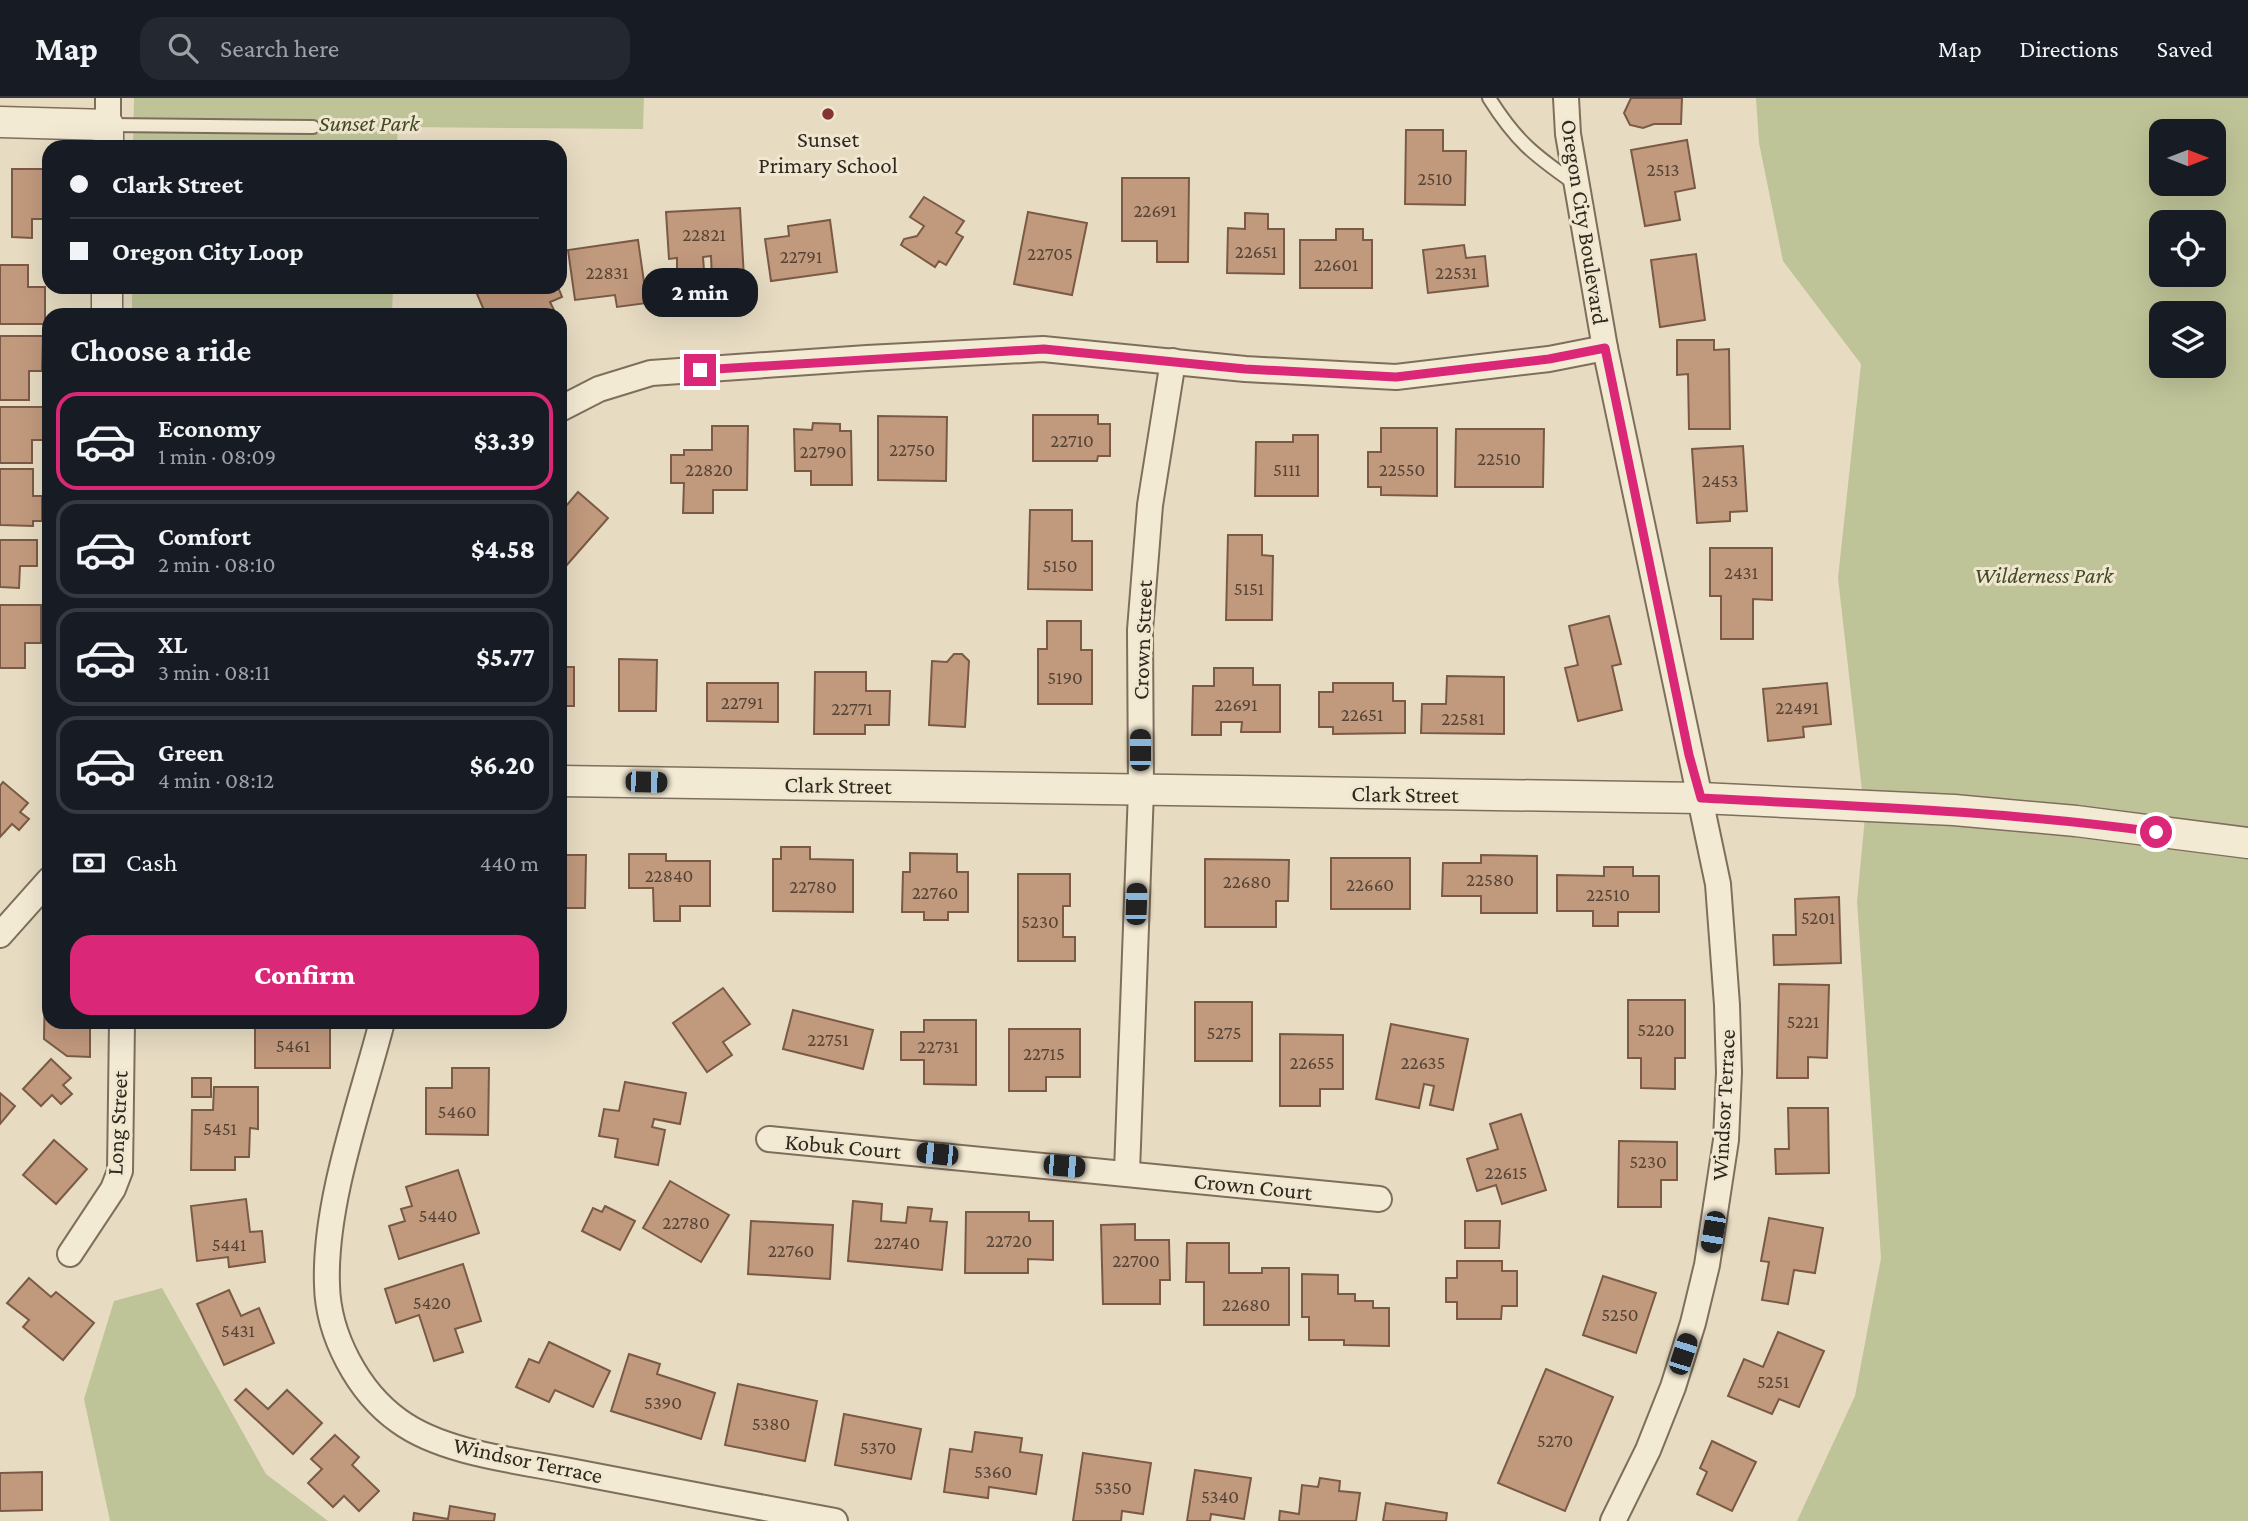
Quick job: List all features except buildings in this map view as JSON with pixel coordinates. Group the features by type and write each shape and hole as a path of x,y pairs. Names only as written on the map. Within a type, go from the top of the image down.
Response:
{"street":[{"name":"Oregon City Boulevard","path":"1566,98 1568,134 1605,348 1689,755 1701,798"},
{"path":"0,122 108,123"},
{"path":"567,405 599,389 651,373 867,358 1044,349 1321,375 1396,377 1549,359 1605,348"},
{"name":"Crown Street","path":"1127,1172 1140,790 1140,630 1150,505 1174,361"},
{"name":"Clark Street","path":"567,781 1701,798 1967,811 2076,821 2248,843"},
{"name":"Windsor Terrace","path":"1613,1521 1648,1450 1678,1369 1707,1265 1720,1186 1729,1072 1727,1005 1718,884 1701,798"},
{"path":"0,935 42,888"},
{"name":"Long Street","path":"70,1254 113,1189 120,1171 122,1029"},
{"name":"Windsor Terrace","path":"380,1029 336,1198 329,1244 327,1285 329,1309 336,1334 358,1379 379,1403 399,1422 462,1450 835,1521"},
{"name":"Kobuk Court","path":"769,1139 1127,1172"},
{"name":"Crown Court","path":"1127,1172 1379,1199"}],"lane":[{"path":"1489,98 1509,130 1518,139 1536,156 1577,185"},
{"path":"108,123 313,127"}],"green space":[{"name":"Sunset Park","path":"134,98 644,98 643,129 398,127 397,140 133,140"},
{"name":"Wilderness Park","path":"1756,98 2248,98 2248,1521 1797,1521 1855,1396 1881,1258 1857,901 1865,817 1838,578 1861,364 1783,261 1759,143"},
{"path":"132,294 393,294 392,308 132,308"},
{"path":"162,1288 266,1474 328,1521 110,1521 84,1399 114,1301"}],"place":[{"name":"Sunset Primary School","path":"828,114"}],"route":[{"path":"700,370 1044,349 1245,369 1396,377 1549,359 1605,348 1689,755 1701,798 1954,810 2076,821 2156,832"}]}
